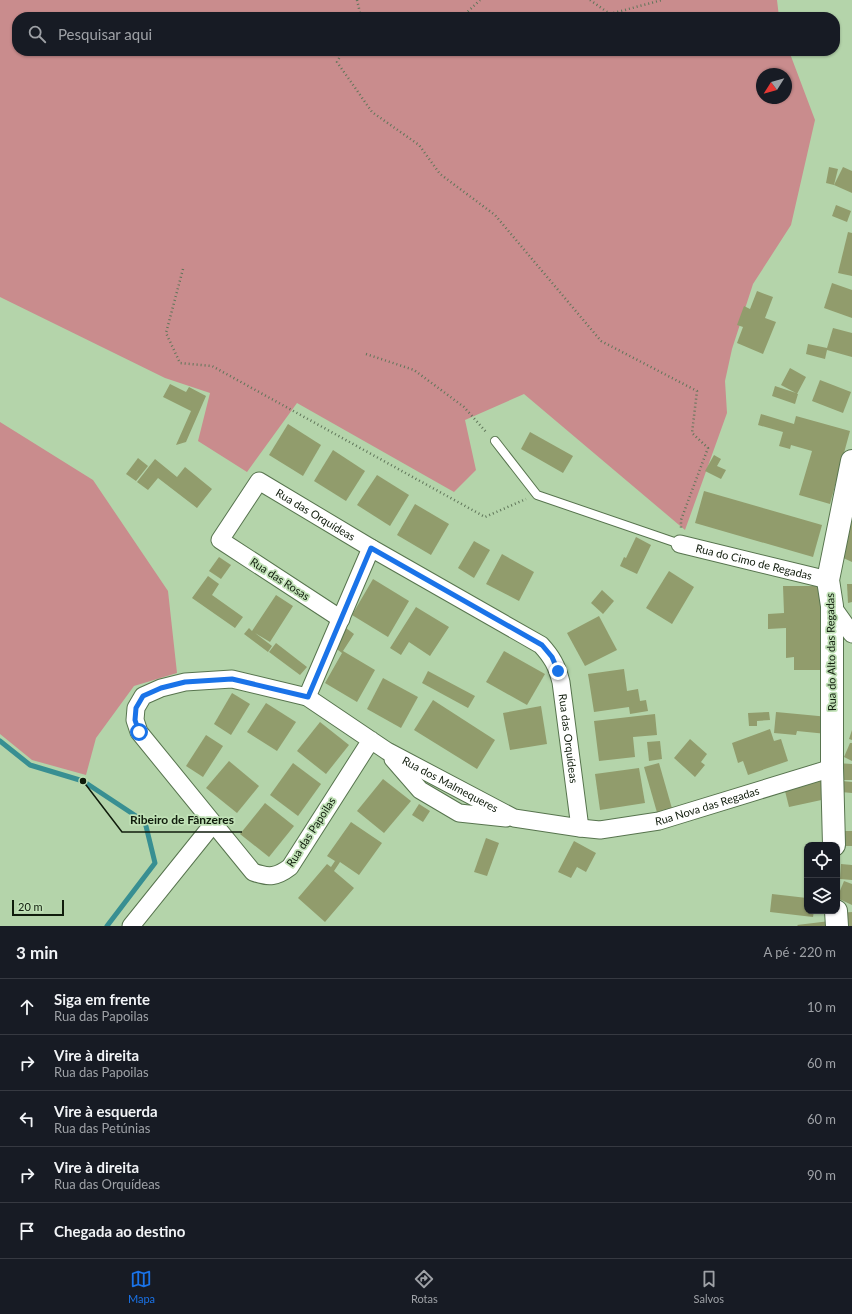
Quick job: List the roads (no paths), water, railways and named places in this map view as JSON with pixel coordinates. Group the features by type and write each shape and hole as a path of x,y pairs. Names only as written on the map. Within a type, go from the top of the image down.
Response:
{"street":[{"name":"Rua do Alto das Regadas","path":"834,842 832,768 832,606 828,580 852,461"},
{"name":"Rua das Orquídeas","path":"220,540 259,480 371,548 542,645 552,657 561,682 580,828"},
{"name":"Rua das Rosas","path":"220,540 341,619"},
{"name":"Rua do Cimo de Regadas","path":"680,544 828,580"},
{"path":"308,697 371,548"},
{"path":"832,606 852,634"},
{"name":"Rua das Papoilas","path":"308,697 232,679 185,682 161,688 143,696 136,708 135,720 139,732 253,872 264,876 281,874 290,867 371,740"},
{"name":"Rua dos Malmequeres","path":"308,697 387,751 420,790 459,813 514,818 580,828"},
{"name":"Rua Nova das Regadas","path":"580,828 600,830 659,821 832,768"},
{"path":"131,926 213,824"},
{"path":"836,914 837,926"}],"lane":[{"path":"494,441 537,494 680,544"}],"waterway":[{"path":"0,741 30,765 83,781 145,822 155,863 107,926"}],"place":[{"name":"Ribeiro de Fânzeres","path":"83,781"}]}
